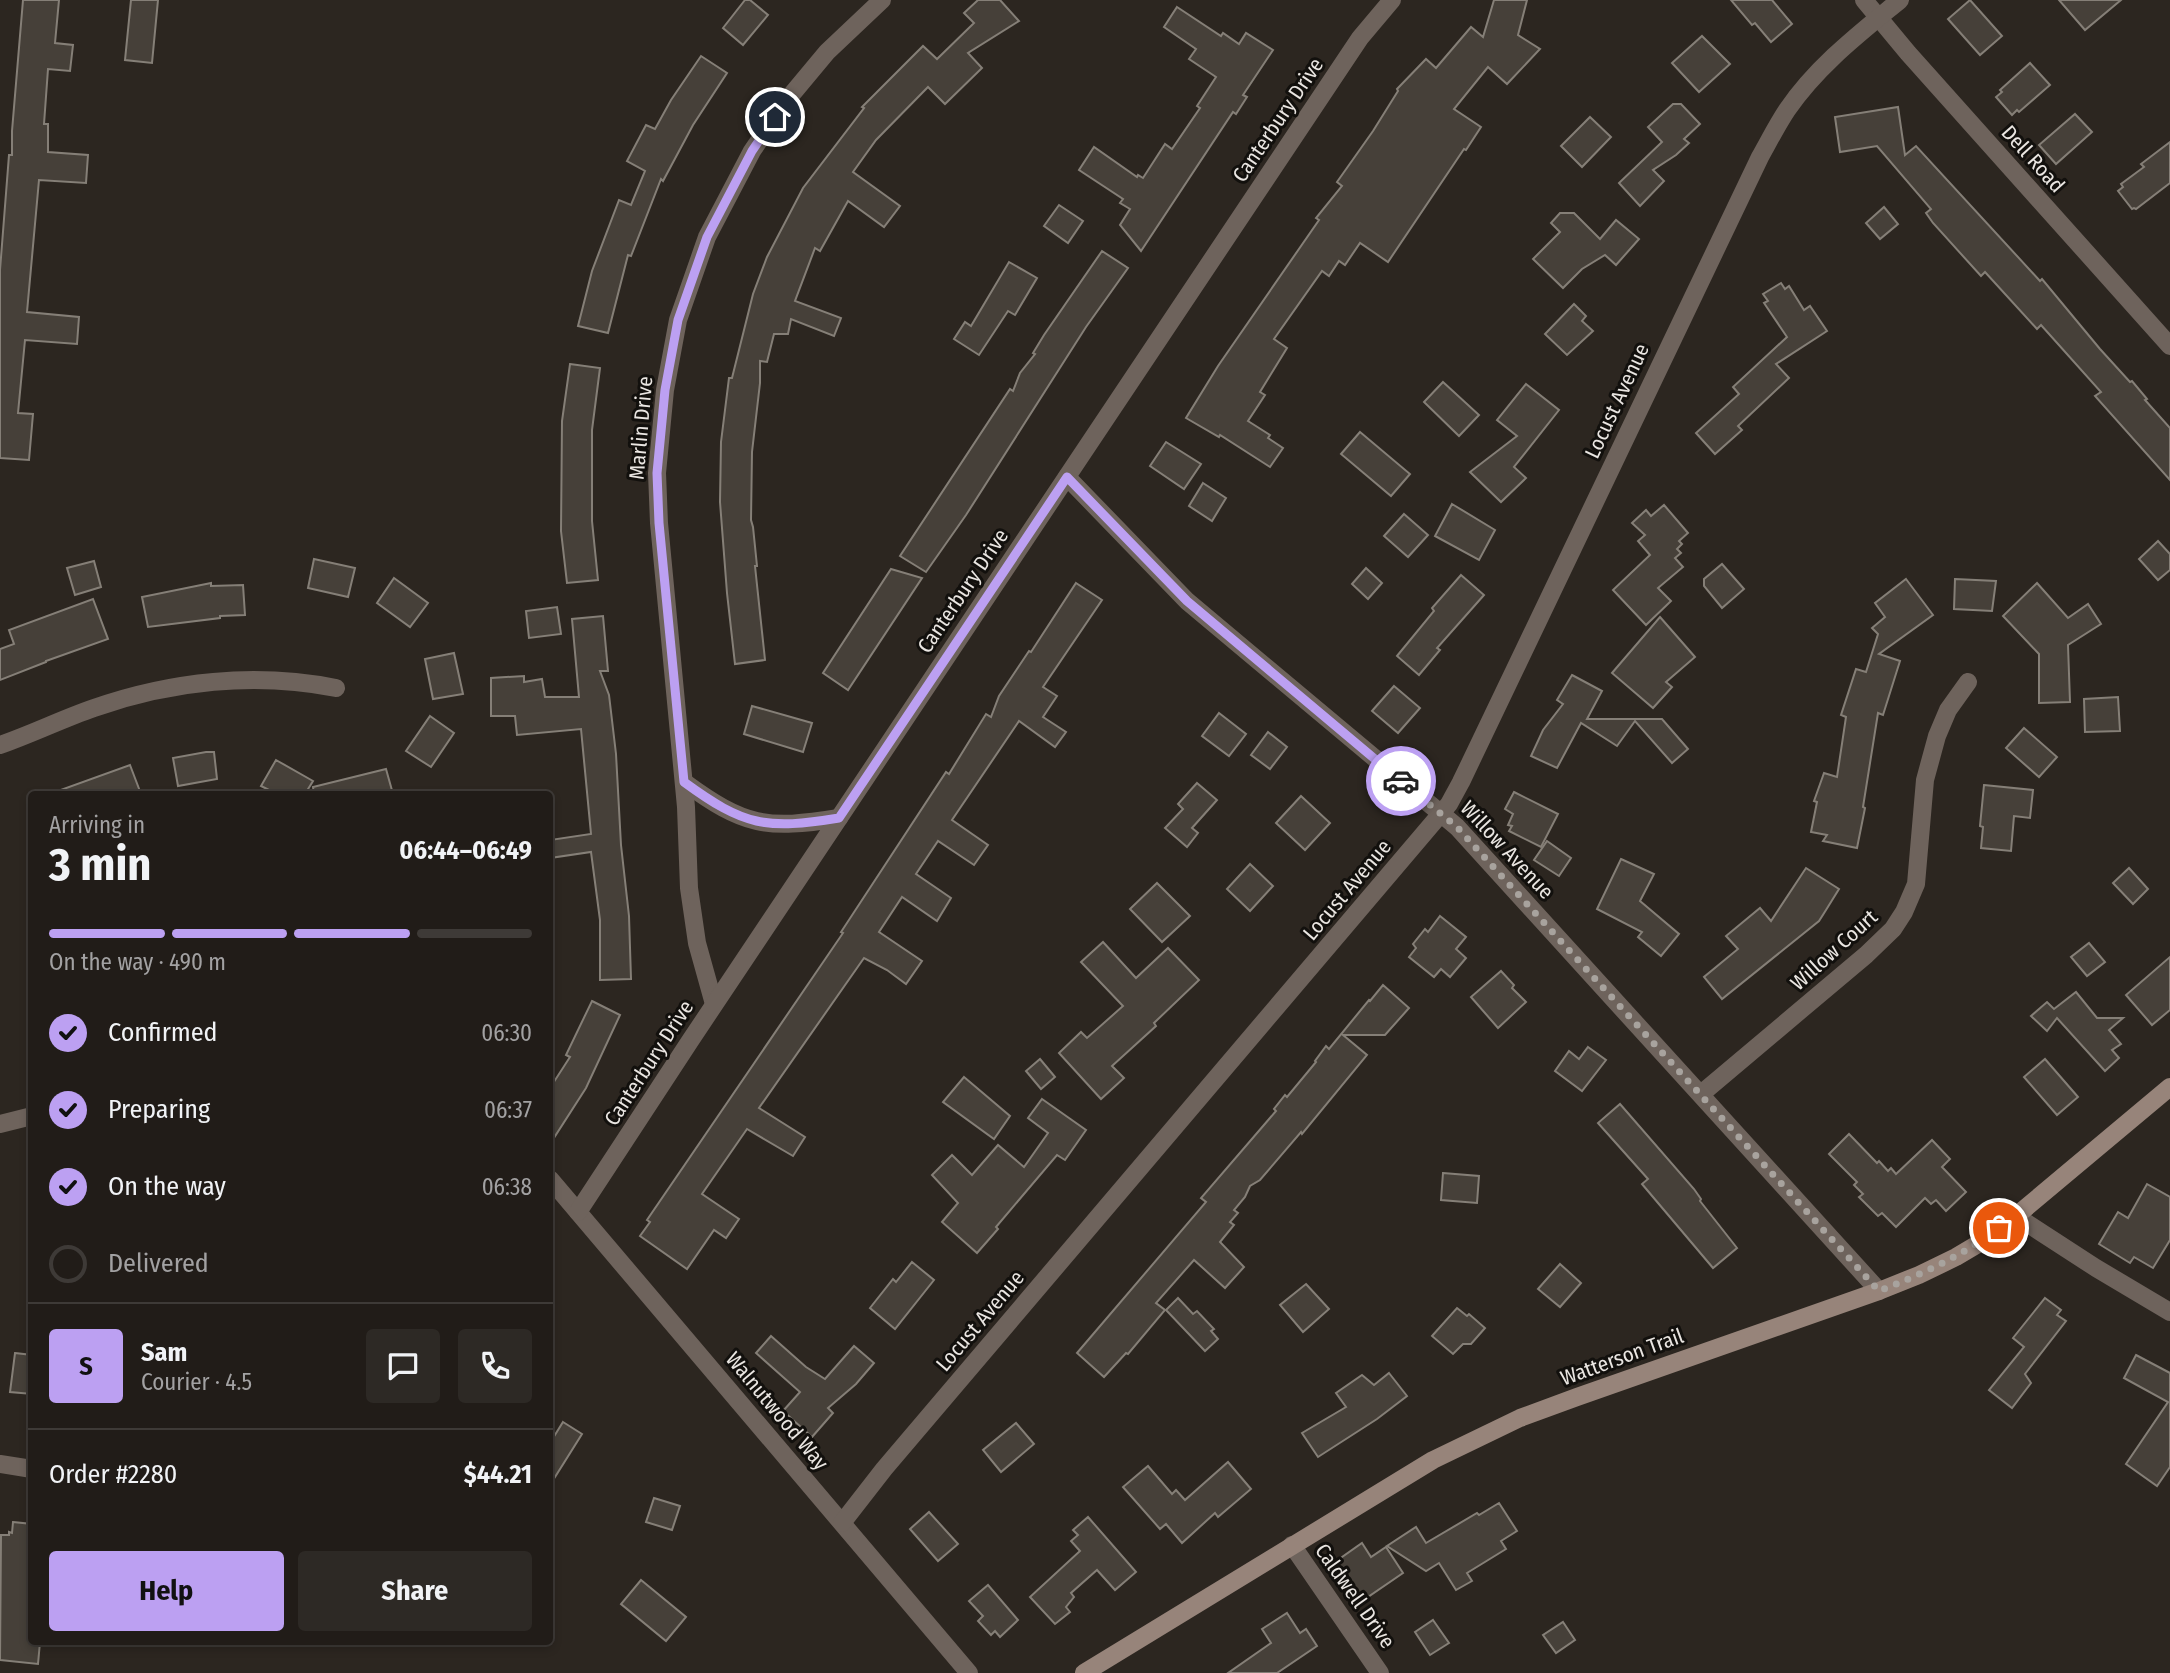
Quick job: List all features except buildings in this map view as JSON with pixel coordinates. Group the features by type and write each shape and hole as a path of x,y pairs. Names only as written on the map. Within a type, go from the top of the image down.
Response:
{"main road":[{"name":"Watterson Trail","path":"1084,1673 1433,1461 1520,1418 1879,1291 1956,1257 2016,1216 2170,1087"}],"street":[{"name":"Marlin Drive","path":"714,1004 697,943 689,888 684,782 659,523 657,473 665,390 678,320 707,237 752,151 787,100 819,62 882,0"},
{"name":"Canterbury Drive","path":"578,1212 714,1004 1360,38 1392,0"},
{"name":"Dell Road","path":"1864,0 1908,53 2170,346"},
{"name":"Locust Avenue","path":"842,1523 884,1469 1442,813 1467,770 1760,157 1788,108 1823,67 1900,0"},
{"name":"Willow Avenue","path":"1067,477 1187,601 1442,813 1879,1291"},
{"path":"0,745 95,708 155,690 234,679 309,682 335,688"},
{"name":"Willow Court","path":"1701,1094 1894,929 1905,912 1916,884 1925,780 1937,736 1948,710 1968,682"},
{"path":"684,782 722,809 744,819 769,824 799,825 839,818"},
{"path":"0,1124 28,1117"},
{"name":"Walnutwood Way","path":"553,1183 969,1673"},
{"path":"2016,1216 2170,1312"},
{"path":"0,1464 28,1468"},
{"name":"Caldwell Drive","path":"1292,1545 1380,1673"}],"way so far":[{"path":"1401,781 1457,827 1879,1291 1956,1257 1999,1228"}],"route":[{"path":"775,117 752,151 707,237 678,320 665,390 657,473 659,523 684,782 722,809 744,819 769,824 799,825 839,818 1067,477 1187,601 1401,781"}]}
